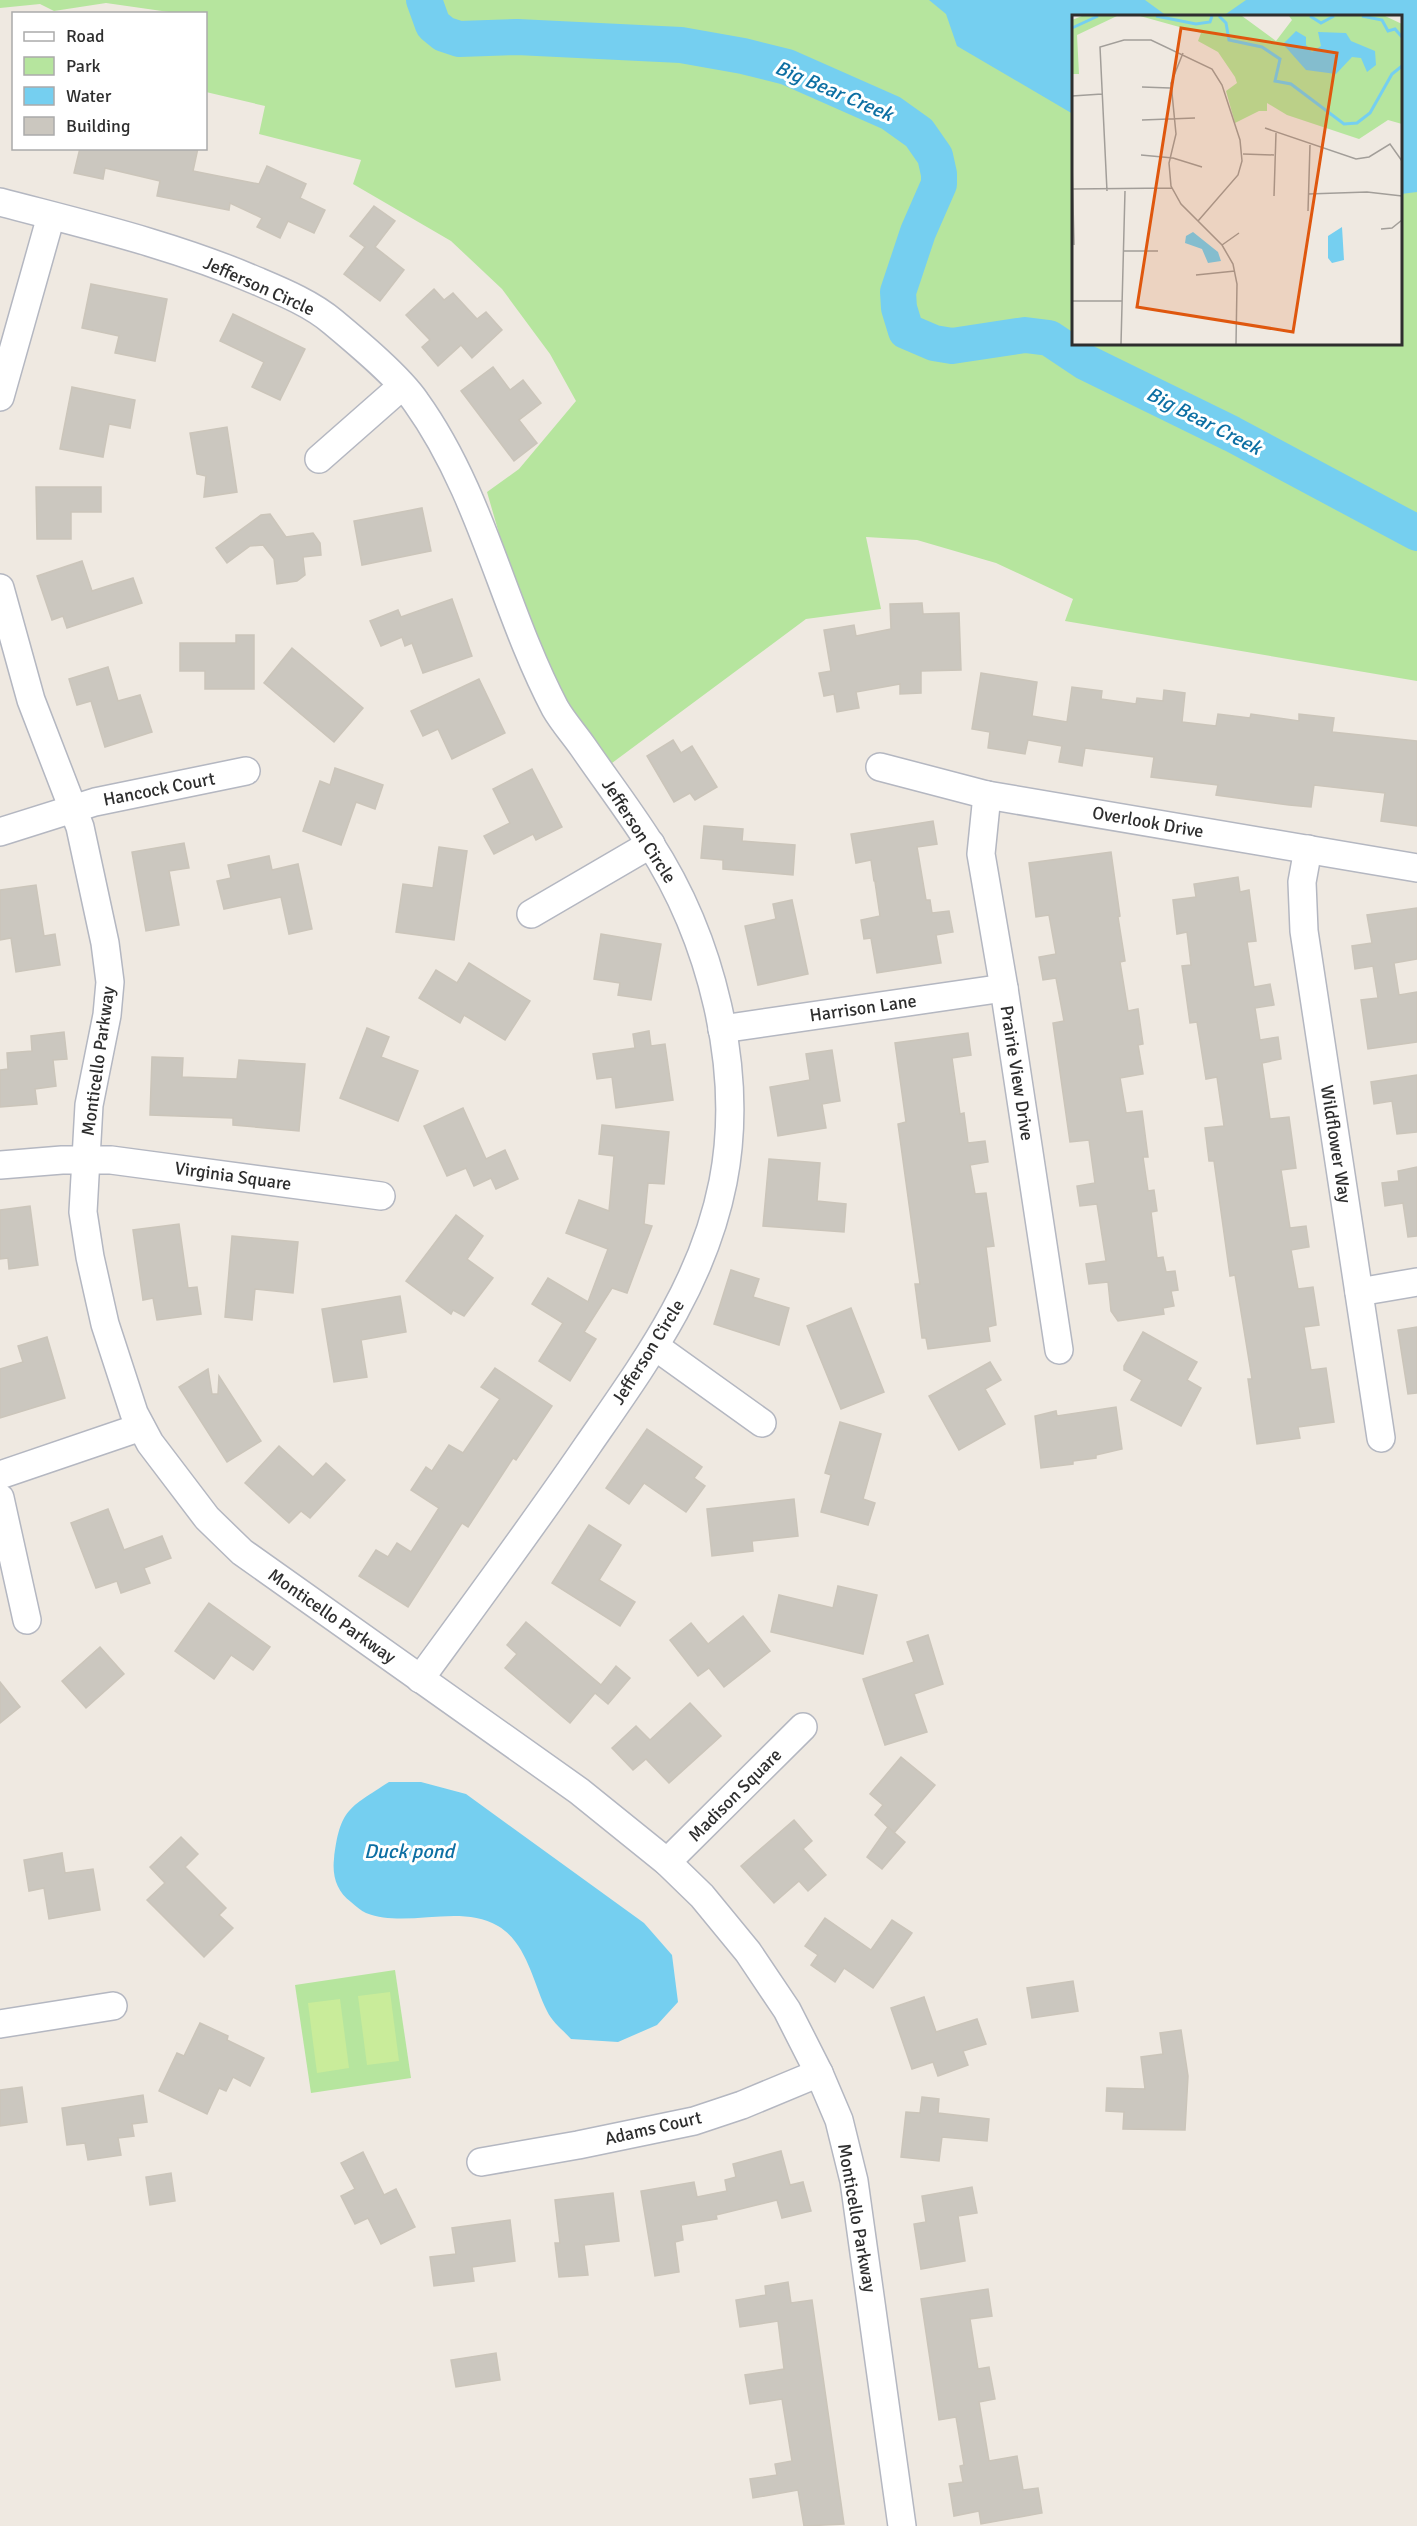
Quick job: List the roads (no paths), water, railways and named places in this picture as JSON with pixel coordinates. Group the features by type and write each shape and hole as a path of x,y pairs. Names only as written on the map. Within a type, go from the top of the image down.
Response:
{"street":[{"name":"Jefferson Circle","path":"0,202 156,243 224,267 287,294 330,318 402,386 414,399 449,459 472,507 521,633 557,711 651,844 682,900 699,941 722,1029 730,1087 728,1138 723,1179 714,1219 697,1267 679,1308 656,1347 540,1516 420,1679"},
{"path":"0,397 51,216"},
{"path":"319,459 402,386"},
{"name":"Monticello Parkway","path":"0,588 31,700 81,827 103,931 110,982 107,1015 89,1105 84,1160 83,1212 90,1257 105,1323 134,1413 150,1443 207,1518 242,1552 579,1791 667,1862 702,1896 748,1952 787,2010 819,2073 839,2120 854,2181 902,2526"},
{"name":"Overlook Drive","path":"880,767 987,795 1417,868"},
{"name":"Hancock Court","path":"0,832 95,802 246,771"},
{"name":"Prairie View Drive","path":"987,795 981,854 1004,988 1059,1350"},
{"path":"531,914 651,844"},
{"name":"Wildflower Way","path":"1308,849 1302,882 1304,931 1381,1438"},
{"name":"Harrison Lane","path":"722,1029 1004,988"},
{"name":"Virginia Square","path":"0,1165 111,1160 381,1196"},
{"path":"1359,1292 1417,1282"},
{"path":"656,1347 762,1423"},
{"path":"0,1476 141,1427"},
{"path":"0,1498 27,1620"},
{"name":"Madison Square","path":"667,1862 804,1727"},
{"path":"0,2024 113,2006"},
{"name":"Adams Court","path":"481,2162 694,2121 742,2105 819,2073"}],"water":[{"path":"929,0 1145,0 1166,15 1072,15 1072,113 957,46 946,14"},
{"path":"1246,0 1417,0 1417,192 1402,194 1402,15 1224,15"},
{"name":"Duck pond","path":"389,1782 421,1782 466,1794 644,1923 672,1955 678,2002 657,2025 618,2042 571,2039 549,2015 523,1953 508,1933 498,1926 483,1919 466,1917 399,1919 382,1917 360,1910 346,1898 336,1883 334,1865 336,1842 343,1820 349,1811"}],"waterway":[{"name":"Big Bear Creek","path":"424,0 433,25 444,34 459,39 517,37 681,45 743,56 787,67 891,113 919,133 935,156 939,174 939,184 918,232 898,292 899,308 906,331 934,343 952,346 1025,335 1049,338 1085,362 1232,434 1417,533"}]}
